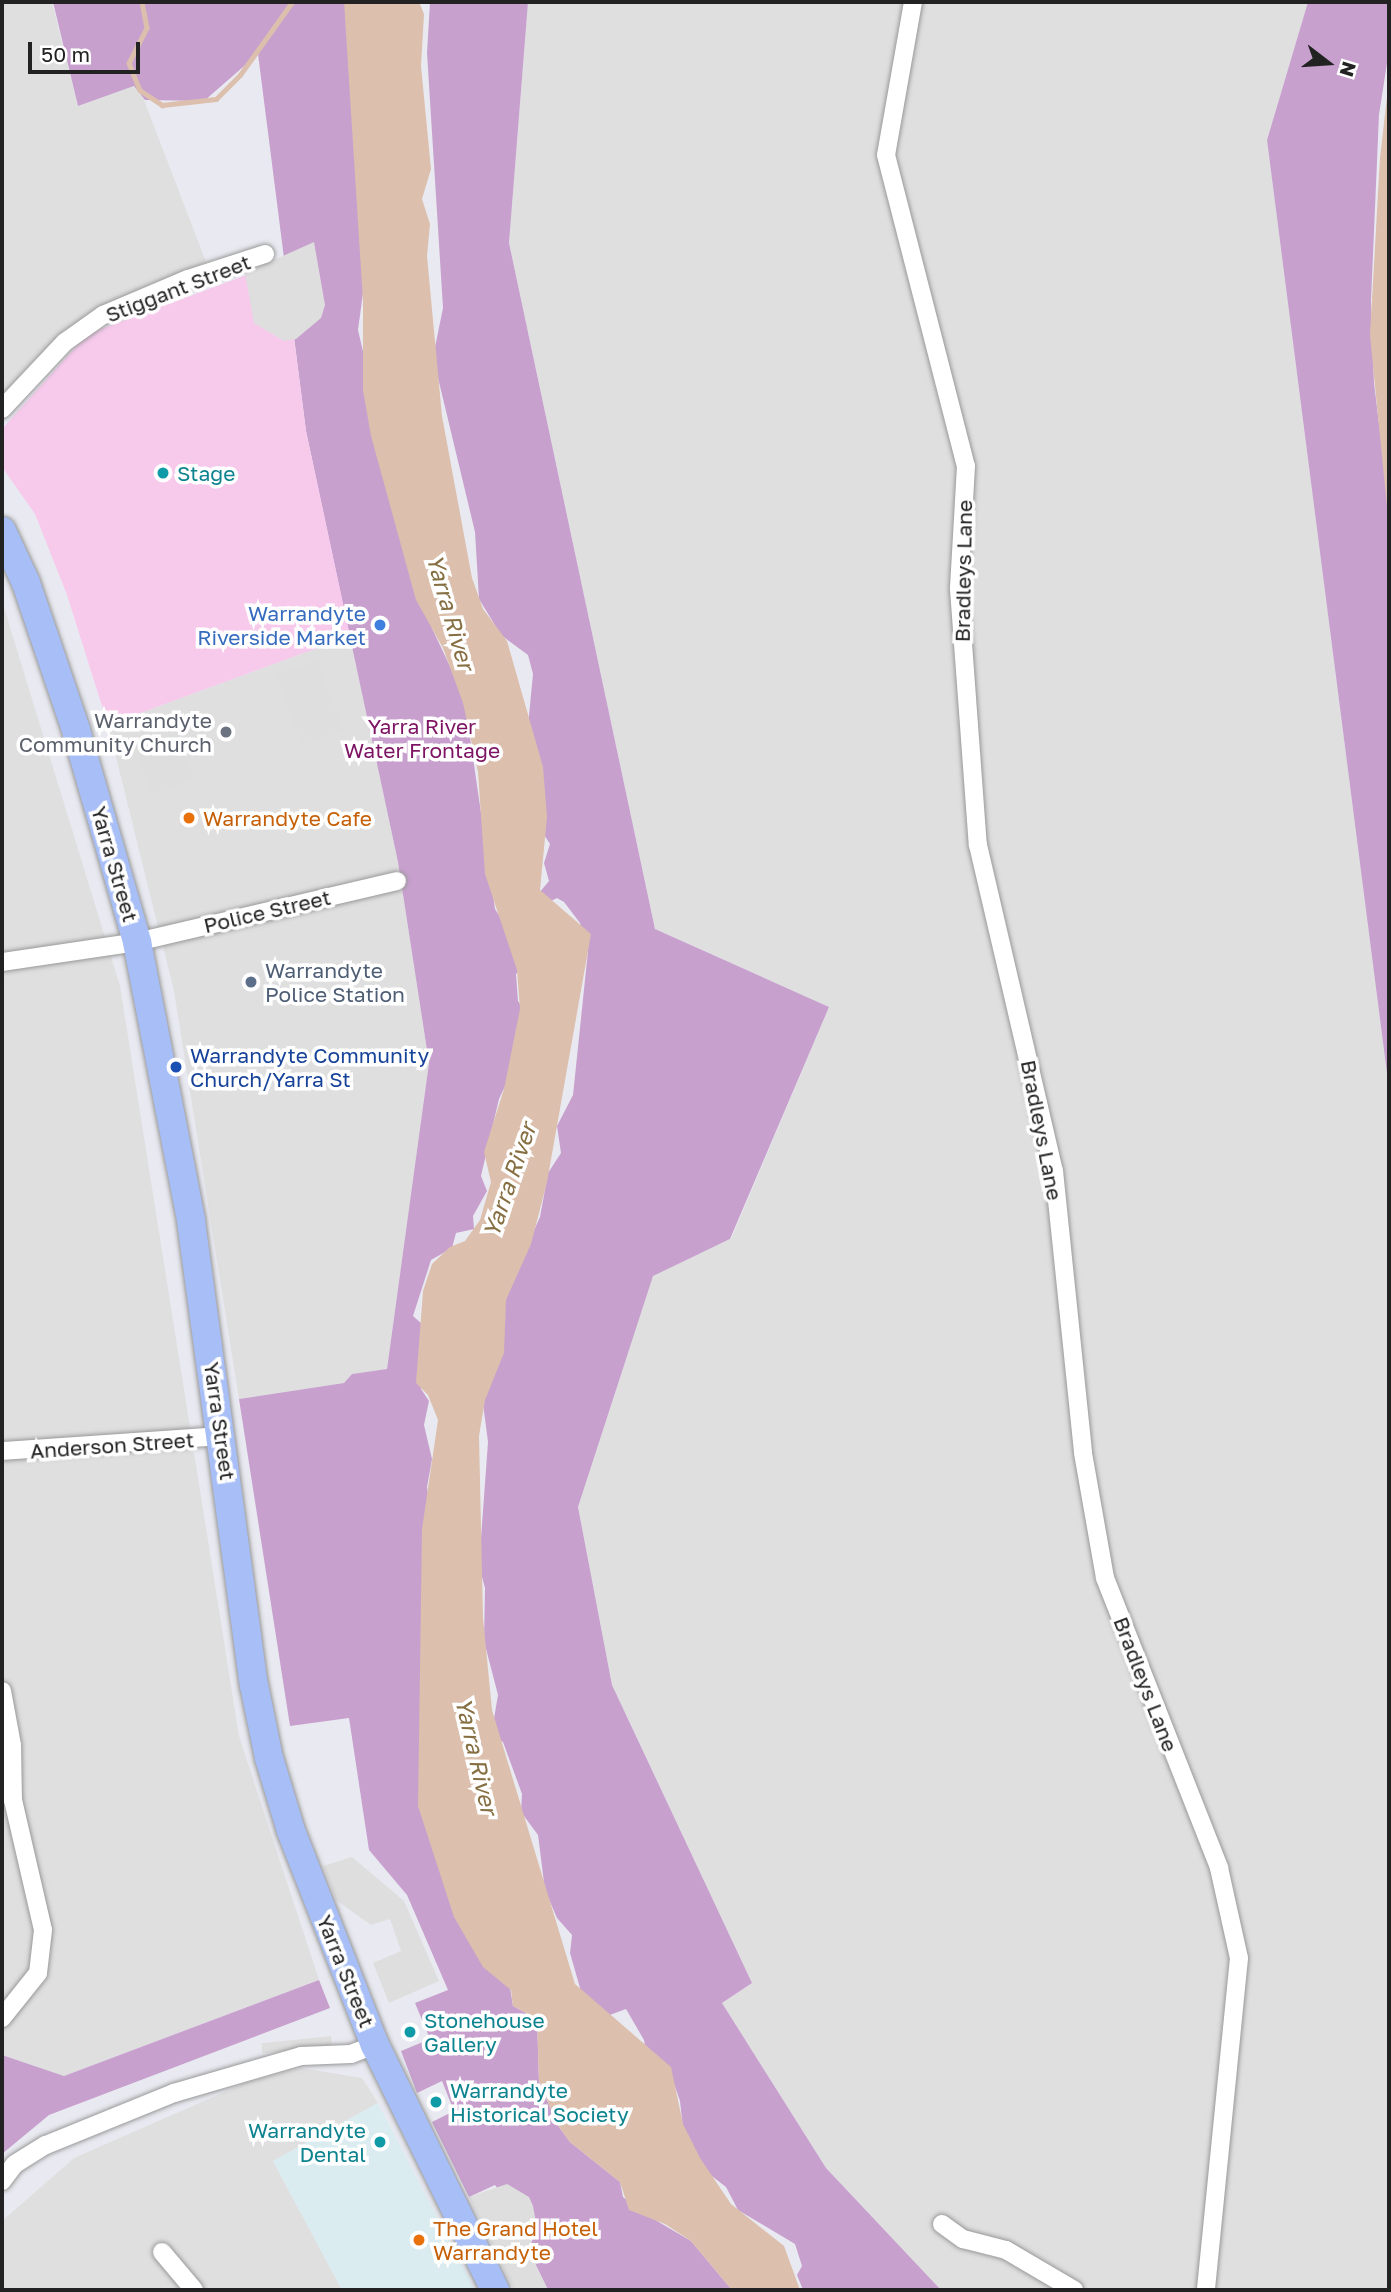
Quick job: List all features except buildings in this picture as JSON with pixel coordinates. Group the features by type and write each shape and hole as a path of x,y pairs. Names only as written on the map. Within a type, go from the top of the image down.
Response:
{"main road":[{"name":"Yarra Street","path":"2,531 26,583 76,730 137,942 191,1222 223,1436 254,1685 269,1758 291,1831 375,2045 495,2290"}],"street":[{"name":"Bradleys Lane","path":"913,2 887,155 966,466 959,589 978,845 1054,1171 1083,1453 1105,1578 1219,1868 1239,1958 1206,2290"},
{"name":"Stiggant Street","path":"2,409 65,342 103,315 188,279 265,254"},
{"name":"Police Street","path":"2,962 137,942 397,881"},
{"name":"Anderson Street","path":"2,1451 223,1436"},
{"path":"2,1692 12,1745 13,1800 43,1930 38,1973 2,2018"},
{"path":"2,2181 15,2164 46,2145 174,2093 301,2056 351,2054 375,2045"},
{"path":"942,2224 963,2239 1006,2250 1074,2290"},
{"path":"162,2252 194,2290"}],"shaded area":[{"path":"2,2 52,2 78,106 135,86 144,100 206,262 83,317 2,395"},
{"path":"528,2 1308,2 1267,140 1389,1089 1389,2290 941,2290 826,2168 722,2003 752,1983 612,1685 578,1507 653,1275 731,1239 829,1007 655,929 509,243"},
{"path":"314,242 325,305 321,318 296,339 284,341 254,323 245,273"},
{"path":"284,261 306,431 350,636 108,725 67,595 35,514 2,467 2,429 87,334"},
{"path":"2,601 120,986 239,1736 319,1980 64,2076 2,2055"},
{"path":"350,636 398,862 429,1063 387,1369 352,1374 344,1383 239,1399 174,991 108,725"},
{"path":"317,660 343,730 302,745 277,675"},
{"path":"174,721 194,780 152,794 131,736"},
{"path":"352,1857 404,1901 439,1981 389,2003 373,1963 401,1951 390,1919 371,1925 336,1900 323,1866"},
{"path":"331,2036 332,2046 262,2053 261,2043"},
{"path":"301,2068 362,2078 378,2103 273,2161 342,2290 2,2290 2,2221 74,2158 247,2082"},
{"path":"378,2103 475,2290 342,2290 273,2161"},
{"path":"507,2184 529,2197 533,2206 537,2228 528,2249 548,2290 514,2290 469,2197"}],"green space":[{"name":"Yarra River Water Frontage","path":"53,2 349,2 365,278 358,330 412,562 413,588 464,696 495,909 514,939 523,967 516,974 518,1001 534,1025 499,1099 481,1176 487,1191 473,1216 474,1229 456,1233 452,1248 431,1260 413,1316 422,1324 421,1389 429,1401 424,1425 432,1459 427,1487 513,2006 537,2019 539,2081 557,2124 570,2142 620,2182 623,2197 640,2211 691,2241 732,2290 548,2290 528,2249 533,2239 495,2185 469,2197 432,2122 454,2111 442,2081 417,2093 401,2051 430,2039 415,2003 448,1990 407,1895 369,1850 349,1718 290,1726 239,1399 344,1383 352,1374 387,1369 429,1063 398,862 306,431 258,54 204,101 145,100 134,86 78,106"},
{"path":"430,2 528,2 509,243 655,929 829,1007 730,1239 653,1276 578,1507 612,1685 752,1983 722,2003 826,2168 941,2290 803,2290 797,2275 802,2266 795,2244 738,2210 726,2187 686,2156 680,2101 670,2072 646,2051 644,2040 626,2009 607,2016 582,1995 570,1953 572,1935 557,1918 545,1890 538,1835 521,1812 522,1794 503,1742 491,1736 498,1695 484,1641 485,1588 479,1566 488,1442 483,1404 506,1292 540,1217 548,1173 561,1153 557,1126 573,1095 588,951 580,923 564,902 557,898 551,901 539,893 549,881 544,863 550,844 534,819 527,736 533,674 528,655 501,635 479,599 475,532 433,357 443,308 427,53"},
{"path":"1308,2 1389,2 1389,50 1379,115 1371,301 1374,383 1389,506 1389,1089 1267,140"},
{"path":"319,1980 330,2008 49,2115 2,2154 2,2055 64,2076"}],"water":[{"name":"Yarra River","path":"344,2 419,2 424,14 421,66 431,169 422,199 430,224 427,256 442,416 472,578 483,609 507,641 543,767 547,817 540,890 591,934 547,1182 531,1244 506,1300 504,1353 485,1400 479,1436 483,1618 492,1710 575,1984 671,2067 683,2124 700,2158 731,2204 784,2246 800,2290 732,2290 691,2241 665,2224 629,2210 620,2182 570,2142 557,2124 539,2081 537,2019 513,2006 511,1990 483,1967 454,1917 418,1806 422,1529 438,1420 428,1395 416,1383 423,1291 432,1264 450,1247 465,1241 480,1220 491,1182 484,1152 504,1089 520,1009 517,970 485,874 478,772 463,703 443,648 416,600 371,436 363,390 363,301"},
{"path":"1389,79 1389,527 1370,335 1380,158"}],"waterway":[{"path":"142,2 147,28 129,63 140,90 162,105 216,99 240,75 292,2"}],"place":[{"name":"Stage","path":"163,473"},
{"name":"Warrandyte Riverside Market","path":"380,625"},
{"name":"Warrandyte Community Church","path":"226,732"},
{"name":"Warrandyte Cafe","path":"189,818"},
{"name":"Warrandyte Police Station","path":"251,982"},
{"name":"Warrandyte Community Church/Yarra St","path":"176,1067"},
{"name":"Stonehouse Gallery","path":"410,2032"},
{"name":"Warrandyte Historical Society","path":"436,2102"},
{"name":"Warrandyte Dental","path":"380,2142"},
{"name":"The Grand Hotel Warrandyte","path":"419,2240"}]}
